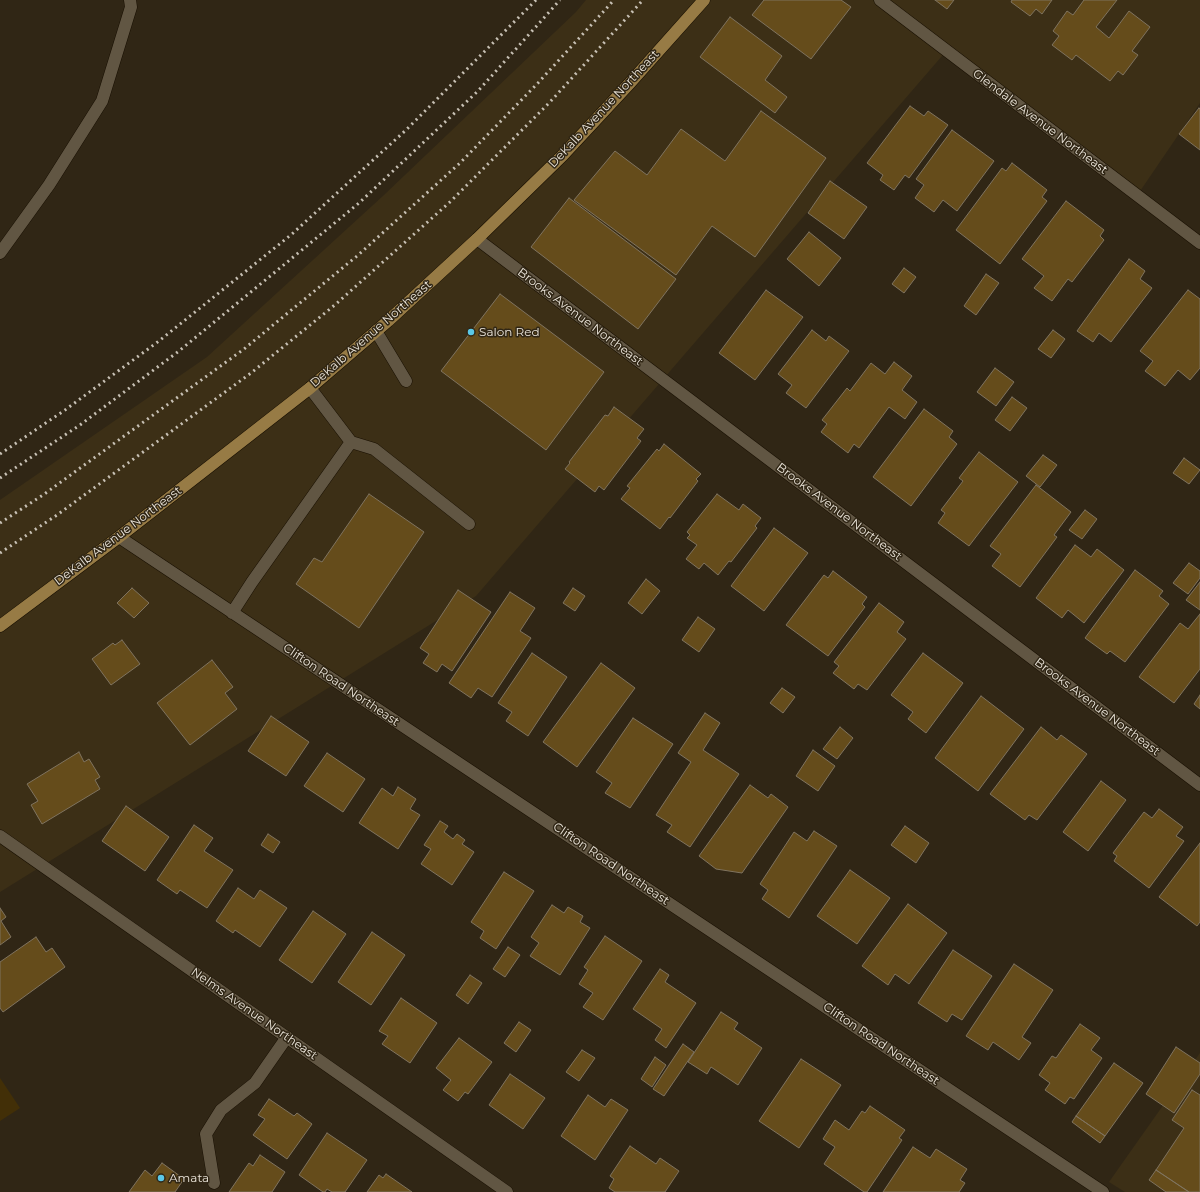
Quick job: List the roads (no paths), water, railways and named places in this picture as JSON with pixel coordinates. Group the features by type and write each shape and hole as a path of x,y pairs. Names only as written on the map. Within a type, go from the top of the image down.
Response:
{"main road":[{"name":"DeKalb Avenue Northeast","path":"0,626 119,537 310,388 376,331 477,239 562,155 630,83 704,0"}],"street":[{"path":"0,253 49,185 102,101 130,7 130,0"},
{"name":"Glendale Avenue Northeast","path":"880,0 1200,243"},
{"name":"Brooks Avenue Northeast","path":"477,239 1200,785"},
{"path":"376,331 406,381"},
{"path":"310,388 351,442 374,449 469,524"},
{"path":"232,612 351,442"},
{"name":"Clifton Road Northeast","path":"119,537 1103,1192"},
{"name":"Nelms Avenue Northeast","path":"0,836 507,1192"},
{"path":"214,1183 206,1134 221,1110 255,1084 287,1037"}],"railway":[{"path":"0,454 65,410 159,341 292,234 406,130 536,0"},
{"path":"0,478 80,425 179,351 359,203 478,91 560,0"},
{"path":"0,523 43,495 244,349 357,256 460,163 537,84 614,0"},
{"path":"0,553 57,515 251,373 336,304 451,201 550,102 643,0"}],"place":[{"name":"Salon Red","path":"471,332"},
{"name":"Amata","path":"161,1178"}]}
